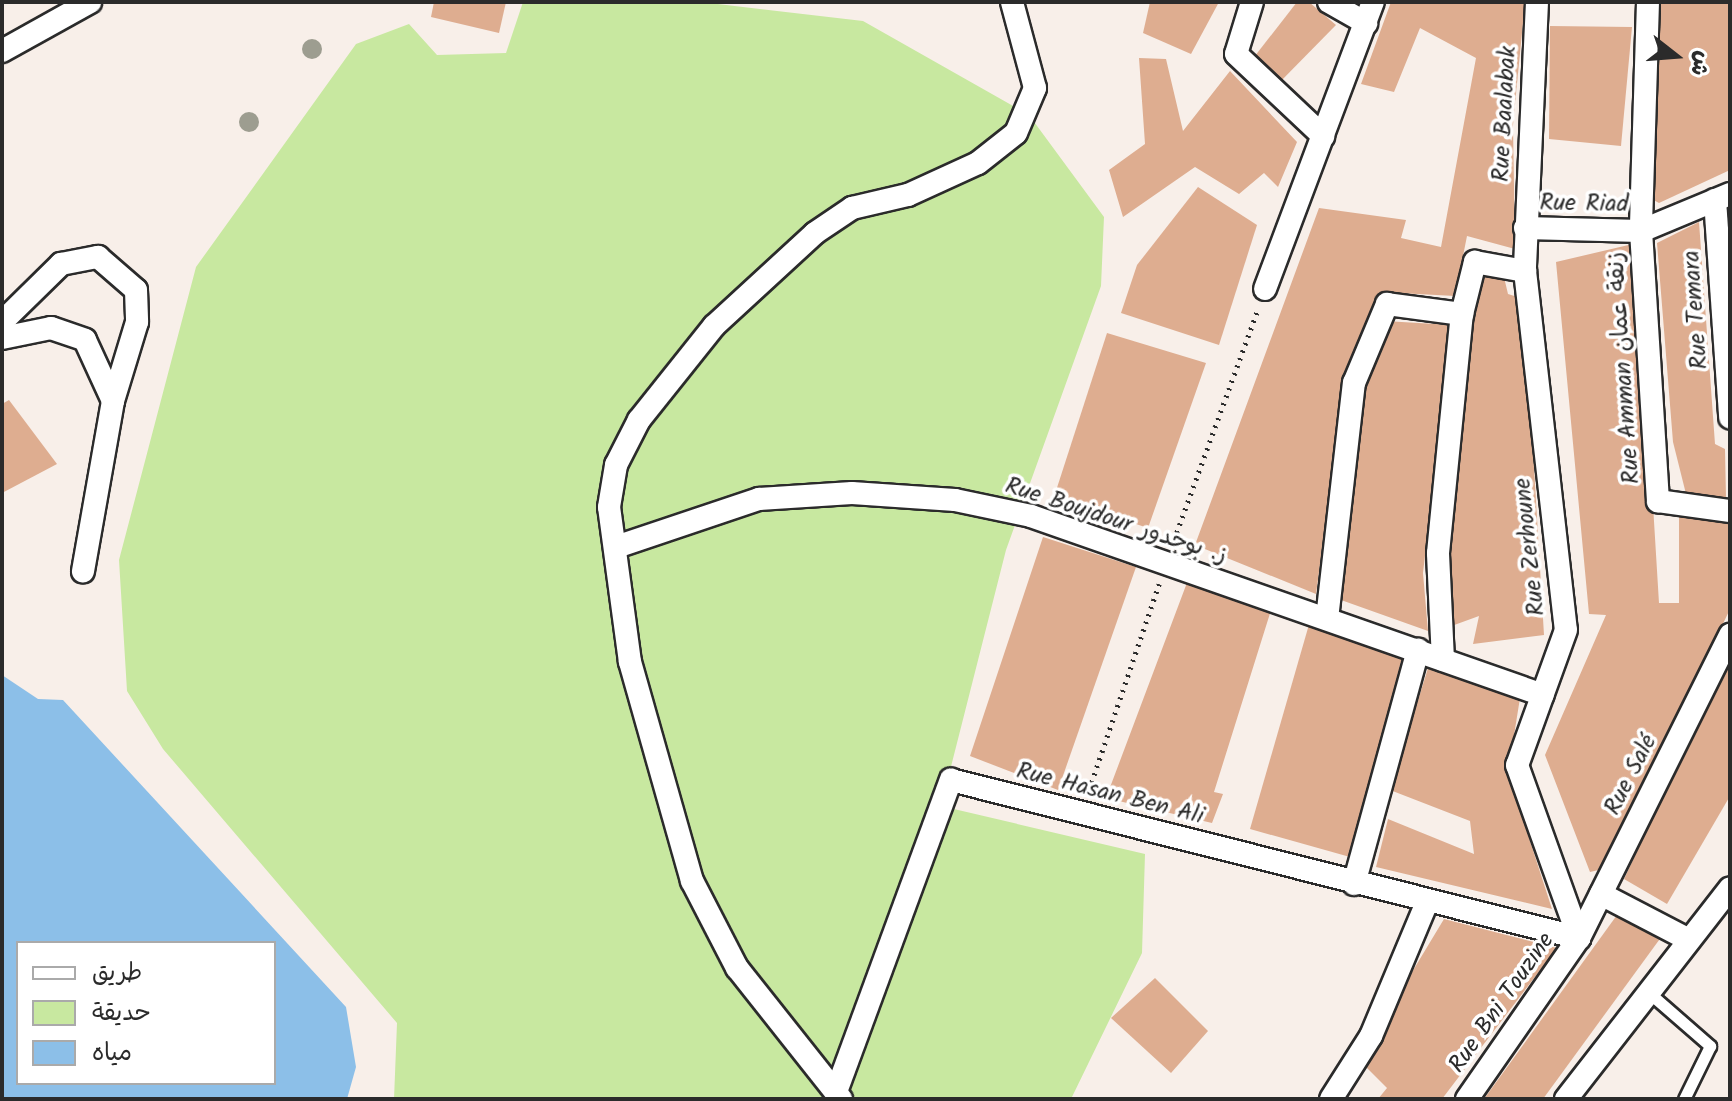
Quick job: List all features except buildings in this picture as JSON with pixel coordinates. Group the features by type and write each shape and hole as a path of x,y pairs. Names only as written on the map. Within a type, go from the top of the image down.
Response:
{"street":[{"path":"2,51 90,2"},
{"path":"838,1096 737,968 692,881 630,662 609,507 616,465 639,420 714,326 852,208 908,195 978,163 1016,133 1035,88 1012,2"},
{"path":"1252,2 1236,54 1323,136"},
{"path":"1265,289 1370,13 1329,2"},
{"name":"Rue Baalabak","path":"1525,228 1537,2"},
{"name":"Rue Amman زنقة عمان","path":"1648,2 1641,231 1658,501 1730,511"},
{"name":"Rue Riad","path":"1525,228 1641,231 1722,197"},
{"name":"Rue Temara","path":"1722,197 1730,417"},
{"name":"Rue Zerhoune","path":"1525,228 1525,271 1566,630 1517,765 1579,938"},
{"path":"2,322 61,264 98,257 136,290 132,348 113,401 83,571"},
{"path":"1443,660 1438,553 1462,314 1475,262 1525,271"},
{"path":"1327,619 1354,383 1387,304 1462,314"},
{"path":"2,338 51,328 85,340 113,401"},
{"name":"Rue Boujdour ز. بوجدور","path":"616,547 759,499 852,493 955,500 1031,516 1543,695"},
{"name":"Rue Salé","path":"1579,938 1730,635"},
{"path":"1354,884 1418,650"},
{"name":"Rue Hasan Ben Ali","path":"838,1096 951,780 1354,884 1579,938"},
{"path":"1566,1099 1685,938 1730,888"},
{"path":"1601,894 1685,938"},
{"path":"1331,1099 1371,1036 1427,902"},
{"name":"Rue Bni Touzine","path":"1467,1099 1579,938"}],"lane":[{"path":"1647,991 1710,1046 1684,1099"}],"green space":[{"path":"523,2 701,2 863,21 1029,115 1104,217 1101,286 1006,550 941,806 1145,854 1142,953 1071,1099 394,1099 397,1023 163,749 127,691 119,560 196,267 356,44 409,24 437,55 506,53"}],"water":[{"path":"2,675 38,699 63,700 346,1007 356,1067 347,1099 2,1099"}]}
